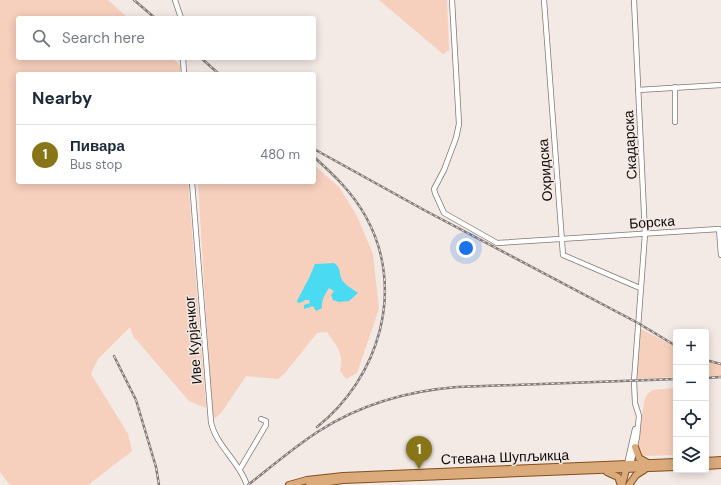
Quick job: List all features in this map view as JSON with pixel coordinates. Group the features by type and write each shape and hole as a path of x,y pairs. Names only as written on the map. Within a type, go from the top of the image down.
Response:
{"main road":[{"path":"627,485 636,474 648,466 638,458 635,447"},
{"path":"709,461 721,460"},
{"name":"Стевана Шупљикца","path":"648,466 673,462"},
{"path":"709,466 721,465"},
{"name":"Стевана Шупљикца","path":"289,485 314,479 342,476 648,466 673,467"},
{"path":"621,485 629,467"},
{"path":"627,485 629,467"},
{"name":"Стевана Шупљикца","path":"309,485 343,480 602,470 629,467"},
{"path":"602,470 616,475 621,485"}],"street":[{"path":"174,0 180,16"},
{"name":"Борска","path":"452,0 459,124 456,138 444,170 434,189 444,213 497,244 719,229 721,255"},
{"name":"Охридска","path":"544,0 562,252 565,257 640,288"},
{"name":"Скадарска","path":"634,0 644,234 634,381 635,403 639,416"},
{"path":"183,60 184,72"},
{"path":"638,90 721,85"},
{"path":"675,87 675,122"},
{"name":"Иве Курјачког","path":"192,184 211,422 215,436 240,470 247,485"},
{"path":"629,467 635,447 639,416"},
{"path":"629,467 635,427 639,416"},
{"path":"240,470 266,425 266,421 261,419"}],"shaded area":[{"path":"0,0 108,0 126,16 16,16 16,60 174,60 182,67 180,72 16,72 16,184 188,184 206,408 189,401 133,336 130,327 98,359 91,374 128,434 132,451 88,485 10,485 0,472"},
{"path":"379,0 447,0 449,50 443,54"},
{"path":"316,167 339,187 357,216 373,254 379,309 357,373 346,379 340,371 341,359 337,346 327,332 317,333 285,373 278,379 246,376 221,413 215,418 212,414 198,184 316,184"},
{"path":"639,328 673,345 673,377 636,379"},
{"path":"709,361 721,365 721,376 709,376"},
{"path":"673,388 673,455 643,456 639,452 638,445 644,402 646,396 652,390"}],"water":[{"path":"334,263 339,269 342,280 358,293 349,301 339,302 333,300 331,295 334,291 329,288 323,300 322,308 316,311 313,306 304,309 304,305 310,303 309,300 298,303 297,301 315,264"}],"railway":[{"path":"134,0 153,16"},
{"path":"203,60 217,72"},
{"path":"316,150 424,210 638,323 673,344"},
{"path":"316,159 349,192 361,208 378,245 384,273 384,302 380,331 370,358 356,384 339,407 317,427"},
{"path":"114,356 136,400 156,467 159,485"},
{"path":"709,361 721,364"},
{"path":"709,378 721,377"},
{"path":"248,485 319,431 351,413 385,400 420,392 457,387 673,379"}],"place":[{"name":"Пивара","path":"419,469"}]}
